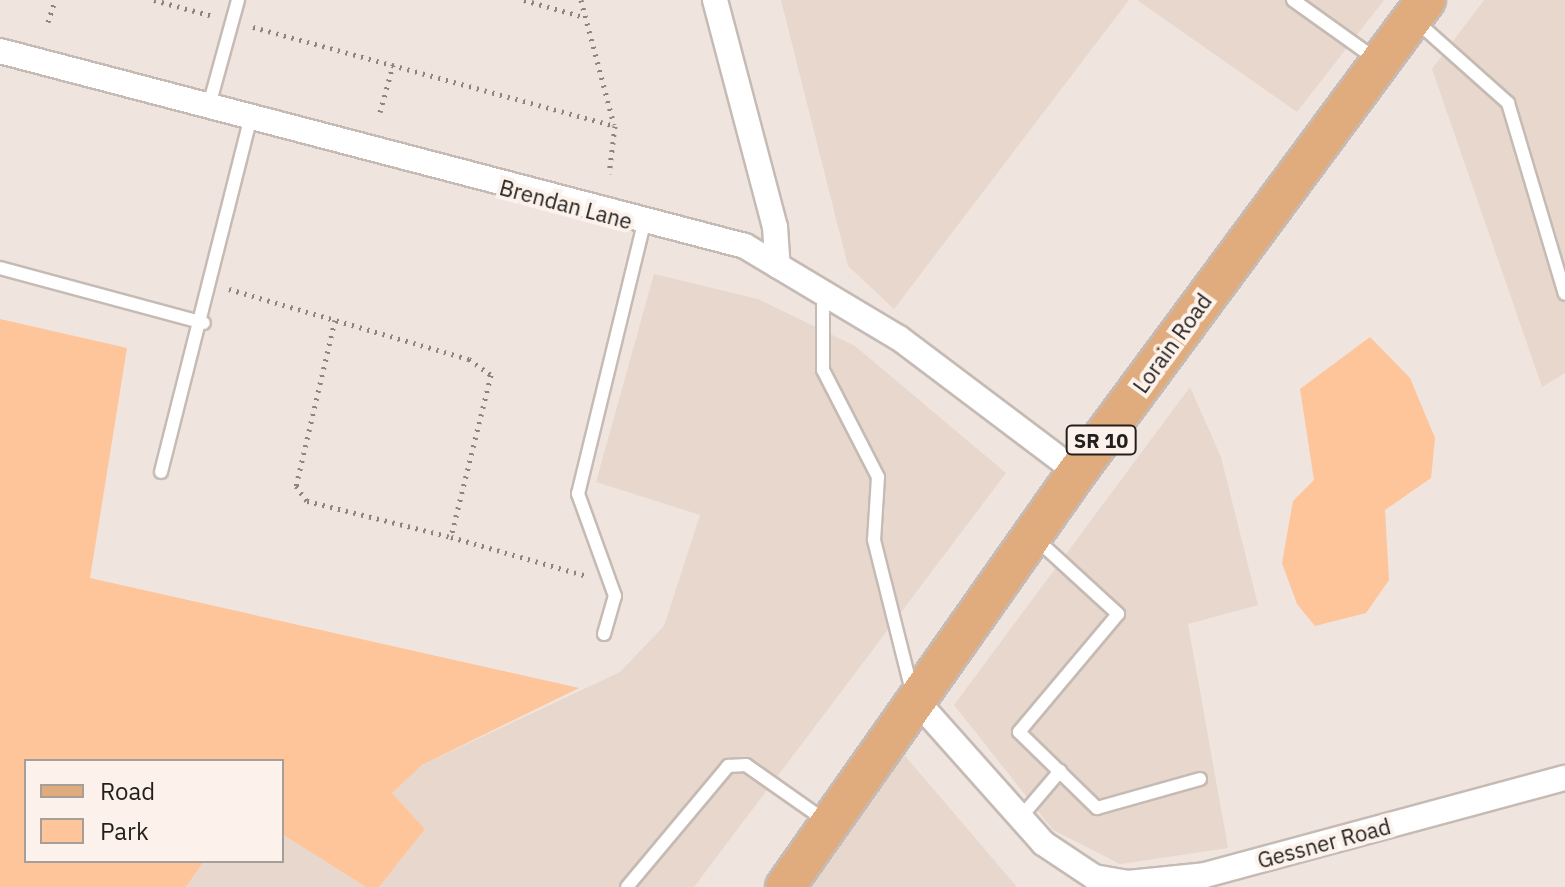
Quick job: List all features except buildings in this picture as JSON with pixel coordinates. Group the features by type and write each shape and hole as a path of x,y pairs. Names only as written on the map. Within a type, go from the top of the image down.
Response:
{"main road":[{"name":"Lorain Road","path":"785,887 832,825 914,698 1077,472 1420,9"}],"street":[{"path":"715,0 775,227 778,266"},
{"name":"Brendan Lane","path":"0,51 250,121 644,224 745,246 899,338 1077,472"},
{"name":"Gessner Road","path":"914,698 1020,818 1094,877 1158,882 1565,778"}],"lane":[{"path":"208,109 238,0"},
{"path":"1293,0 1379,62"},
{"path":"1420,9 1508,103 1565,294"},
{"path":"161,472 204,323 250,121"},
{"path":"604,634 615,596 578,494 644,224"},
{"path":"0,268 204,323"},
{"path":"823,293 823,370 878,477 874,540 914,698"},
{"path":"1032,535 1118,614 1019,732 1097,808 1200,779"},
{"path":"627,887 728,766 746,765 832,825"},
{"path":"1020,818 1060,771"}],"path":[{"path":"48,22 55,0"},
{"path":"154,0 615,126"},
{"path":"524,0 585,17"},
{"path":"581,0 615,126 609,174"},
{"path":"380,112 393,65"},
{"path":"212,285 469,359 491,375 451,537"},
{"path":"335,320 296,486 307,501 451,537 610,582"}],"shaded area":[{"path":"781,0 1129,0 894,309 848,266"},
{"path":"1137,0 1384,0 1297,112"},
{"path":"1484,0 1565,0 1565,373 1542,387 1432,69"},
{"path":"654,274 758,299 855,346 1006,473 694,887 379,887 425,829 392,793 422,765 620,672 664,626 700,515 596,482"},
{"path":"1190,387 1221,457 1258,605 1188,624 1228,848 1120,864 1053,830 954,705"},
{"path":"900,750 1017,887 798,887"},
{"path":"284,835 366,887 186,887 203,863 284,863"}],"green space":[{"path":"0,319 127,348 90,578 579,688 422,765 392,793 425,829 379,887 366,887 284,835 284,759 24,759 24,863 203,863 186,887 0,887"},
{"path":"1370,337 1410,378 1435,438 1431,478 1385,510 1389,580 1366,613 1315,626 1297,604 1282,563 1293,501 1314,480 1300,389"}]}
